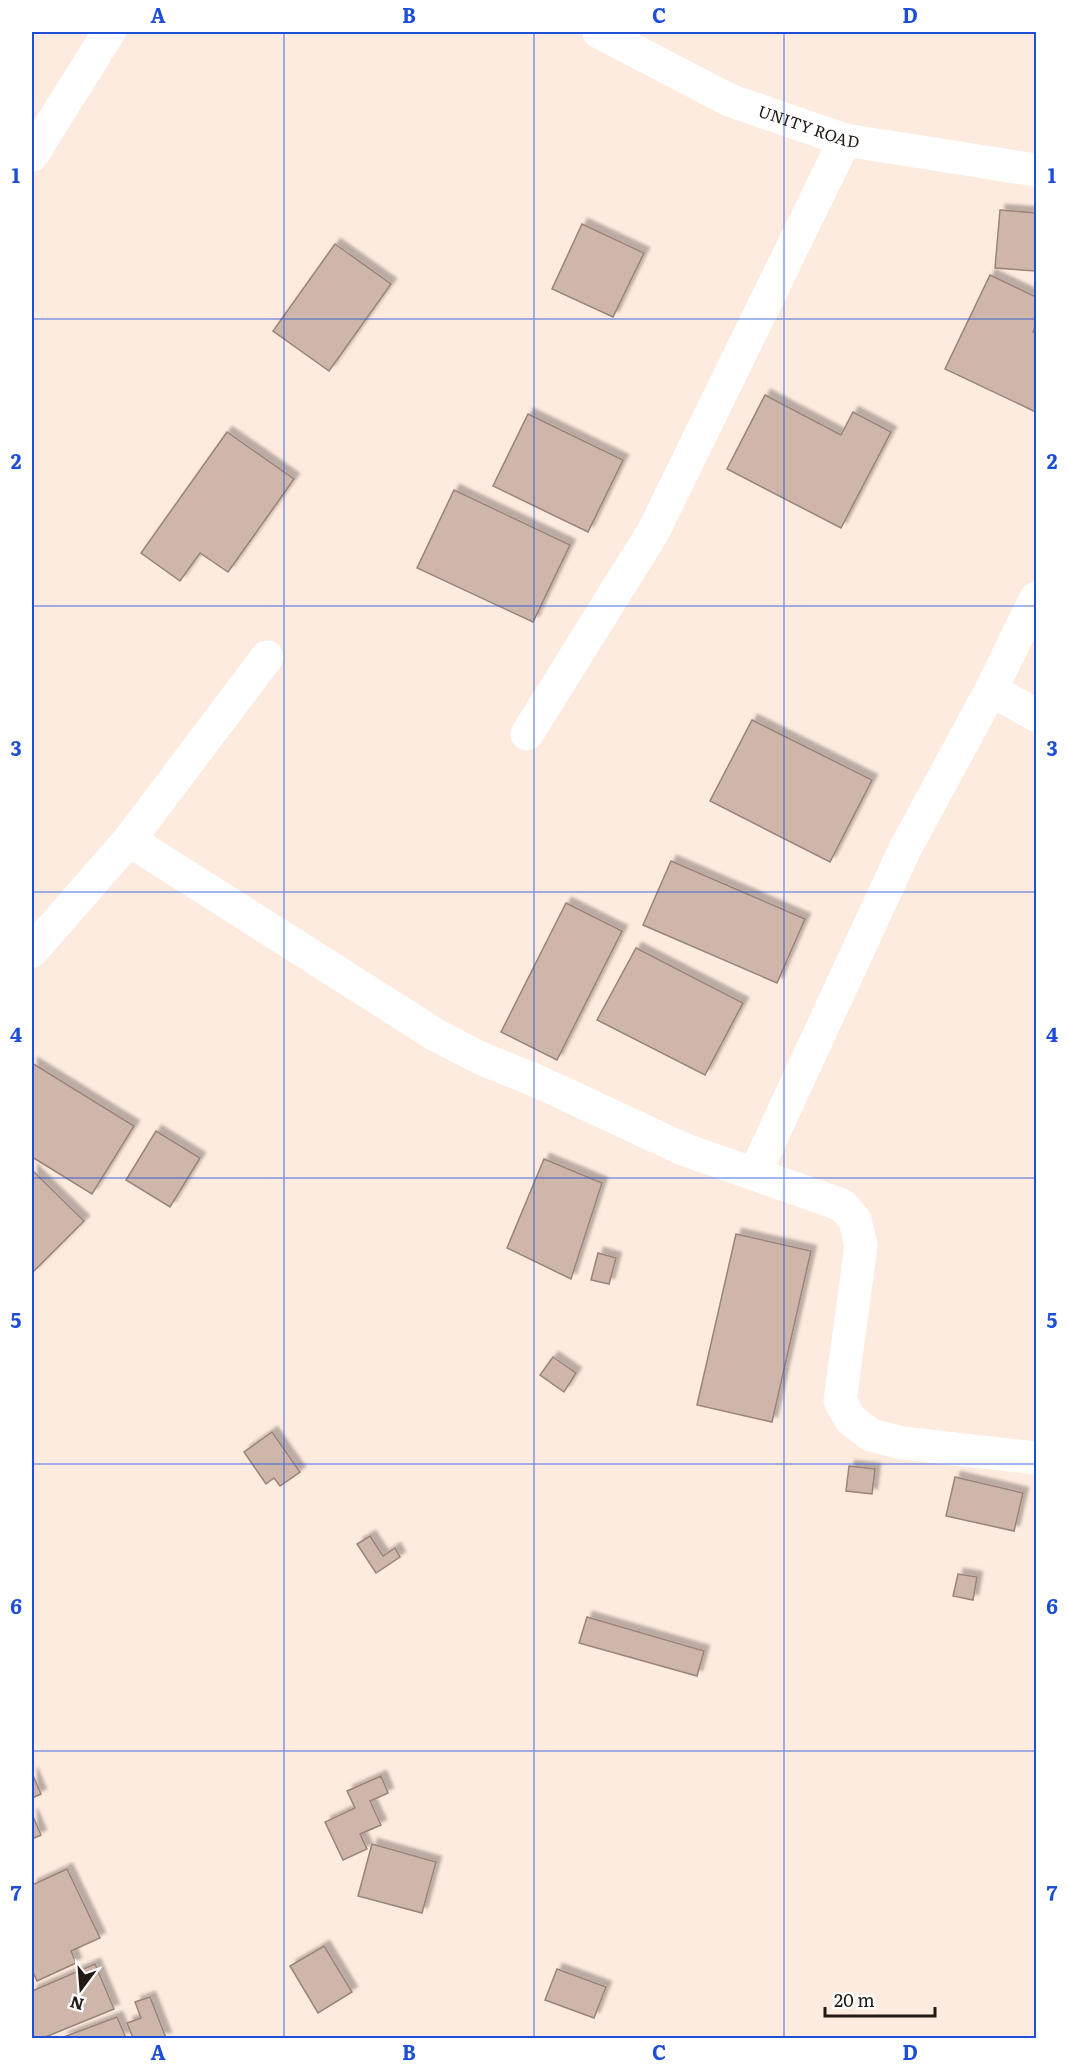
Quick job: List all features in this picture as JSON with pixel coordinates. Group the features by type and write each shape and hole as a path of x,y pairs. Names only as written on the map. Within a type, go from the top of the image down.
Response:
{"street":[{"path":"32,155 109,32"},
{"name":"UNITY ROAD","path":"604,33 729,100 845,140 1036,167"},
{"path":"527,734 653,531 845,140"},
{"path":"755,1173 905,849 991,690 1036,598"},
{"path":"32,951 129,840 267,657"},
{"path":"991,690 1036,715"},
{"path":"129,840 445,1039 480,1058 537,1081 683,1149 842,1205 855,1220 861,1246 840,1401 851,1420 871,1435 902,1443 1036,1458"}],"building":[{"path":"1000,210 1036,213 1035,271 995,268"},
{"path":"582,224 644,253 613,317 552,289"},
{"path":"335,244 391,284 329,371 273,331"},
{"path":"990,275 1036,297 1036,325 1033,332 1036,334 1036,412 945,369"},
{"path":"765,395 841,435 853,412 891,432 841,528 727,469"},
{"path":"528,414 623,460 588,532 493,486"},
{"path":"227,432 294,479 228,572 200,553 180,581 141,553"},
{"path":"454,490 570,545 533,622 417,568"},
{"path":"752,720 872,780 830,862 710,801"},
{"path":"671,861 805,919 777,983 643,925"},
{"path":"566,903 622,931 557,1060 501,1032"},
{"path":"636,948 743,1003 705,1075 597,1020"},
{"path":"32,1063 134,1126 92,1194 32,1157"},
{"path":"156,1131 200,1158 170,1207 126,1180"},
{"path":"544,1159 602,1183 571,1279 507,1248"},
{"path":"32,1170 84,1221 32,1273"},
{"path":"736,1234 811,1251 772,1422 697,1405"},
{"path":"598,1253 616,1258 609,1284 591,1280"},
{"path":"553,1357 576,1373 564,1392 540,1375"},
{"path":"272,1432 300,1472 280,1486 274,1478 266,1484 244,1452"},
{"path":"849,1466 875,1469 872,1494 846,1491"},
{"path":"955,1477 1023,1493 1014,1531 946,1516"},
{"path":"370,1536 383,1556 395,1548 400,1557 376,1573 357,1544"},
{"path":"958,1574 977,1577 973,1600 953,1596"},
{"path":"587,1617 704,1651 697,1676 579,1643"},
{"path":"32,1773 41,1794 32,1798"},
{"path":"381,1776 388,1793 370,1801 381,1825 360,1834 367,1849 343,1860 325,1822 355,1808 347,1791"},
{"path":"32,1814 41,1835 32,1839"},
{"path":"372,1844 436,1862 422,1913 358,1896"},
{"path":"67,1869 100,1938 71,1951 76,1963 37,1981 32,1970 32,1885"},
{"path":"324,1946 352,1992 318,2013 290,1966"},
{"path":"95,1964 114,2009 43,2038 32,2038 32,1991"},
{"path":"557,1969 606,1987 594,2018 545,2000"},
{"path":"150,1997 166,2038 133,2038 127,2023 141,2018 135,2002"},
{"path":"117,2017 126,2038 61,2038"}]}
